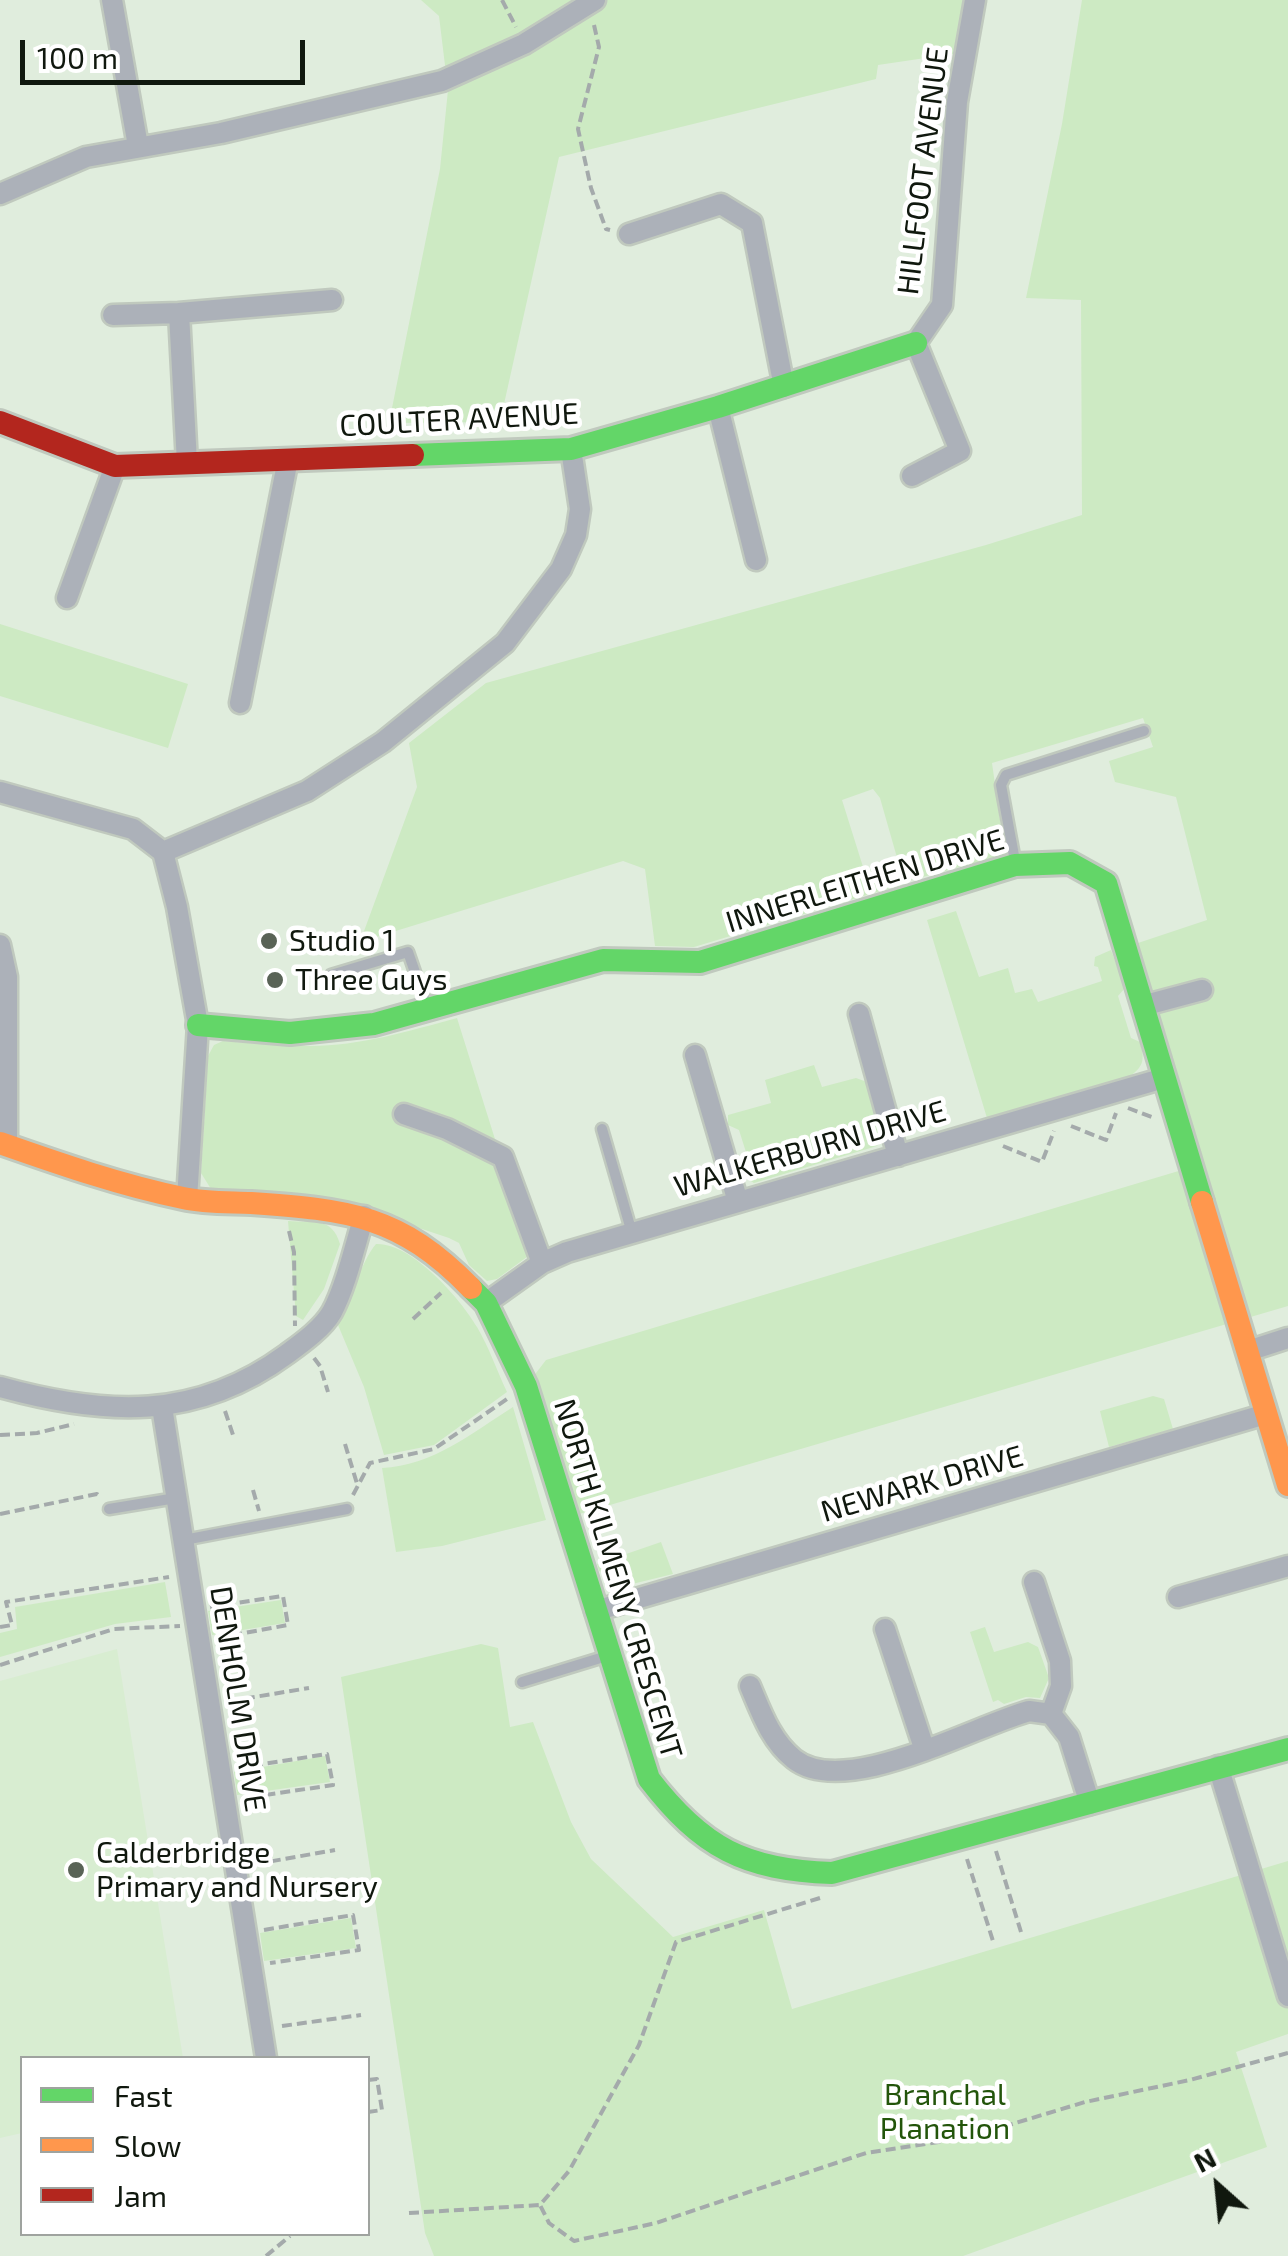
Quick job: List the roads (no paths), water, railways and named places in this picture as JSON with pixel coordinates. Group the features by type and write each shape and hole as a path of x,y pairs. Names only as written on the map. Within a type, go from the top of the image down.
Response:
{"street":[{"path":"112,0 138,146"},
{"name":"HILLFOOT AVENUE","path":"916,343 942,305 957,102 975,0"},
{"path":"0,194 86,157 221,134 442,81 524,44 592,2"},
{"path":"629,234 722,204 752,223 784,386"},
{"path":"113,315 332,300"},
{"path":"180,313 187,463"},
{"path":"912,476 960,451 916,343"},
{"name":"COULTER AVENUE","path":"0,422 116,466 571,449 718,408 916,343"},
{"path":"718,408 756,560"},
{"path":"162,852 307,791 384,742 505,644 562,569 576,536 580,509 571,449"},
{"path":"240,702 288,459"},
{"path":"67,598 116,466"},
{"path":"0,792 133,829 162,852 177,907 198,1025 187,1199"},
{"name":"INNERLEITHEN DRIVE","path":"198,1025 290,1033 374,1024 603,960 700,962 1015,865 1070,863 1106,883 1288,1485"},
{"path":"0,945 8,977 4,1143"},
{"path":"1142,1006 1202,990"},
{"path":"859,1014 898,1156"},
{"path":"695,1054 738,1202"},
{"name":"WALKERBURN DRIVE","path":"486,1304 542,1263 632,1233 1164,1078"},
{"path":"404,1114 447,1129 502,1158 542,1263"},
{"name":"NORTH KILMENY CRESCENT","path":"4,1143 102,1178 187,1199 324,1208 364,1216 416,1239 460,1276 486,1304 526,1386 649,1780 717,1850 765,1868 832,1872 1288,1749"},
{"path":"0,1387 72,1404 162,1407 220,1392 254,1378 300,1344 332,1313 364,1216"},
{"path":"1248,1351 1288,1338"},
{"name":"DENHOLM DRIVE","path":"162,1407 266,2056"},
{"name":"NEWARK DRIVE","path":"596,1611 1266,1414"},
{"path":"1178,1597 1288,1566"},
{"path":"1034,1582 1060,1661 1061,1686 1050,1714"},
{"path":"884,1629 924,1748"},
{"path":"750,1686 767,1726 794,1759 812,1769 832,1773 872,1768 1029,1711 1050,1714 1069,1737 1090,1804"},
{"path":"1218,1766 1288,1996"}],"lane":[{"path":"1015,865 1001,786 1006,775 1144,731"},
{"path":"331,975 408,952 428,1009"},
{"path":"602,1129 632,1233"},
{"path":"110,1508 177,1498"},
{"path":"184,1540 347,1508"},
{"path":"522,1682 609,1655"}],"place":[{"name":"Studio 1","path":"269,941"},
{"name":"Three Guys","path":"275,980"},
{"name":"Calderbridge Primary and Nursery","path":"76,1870"}],"park label":[{"name":"Branchal Planation","path":"945,2112"}]}
